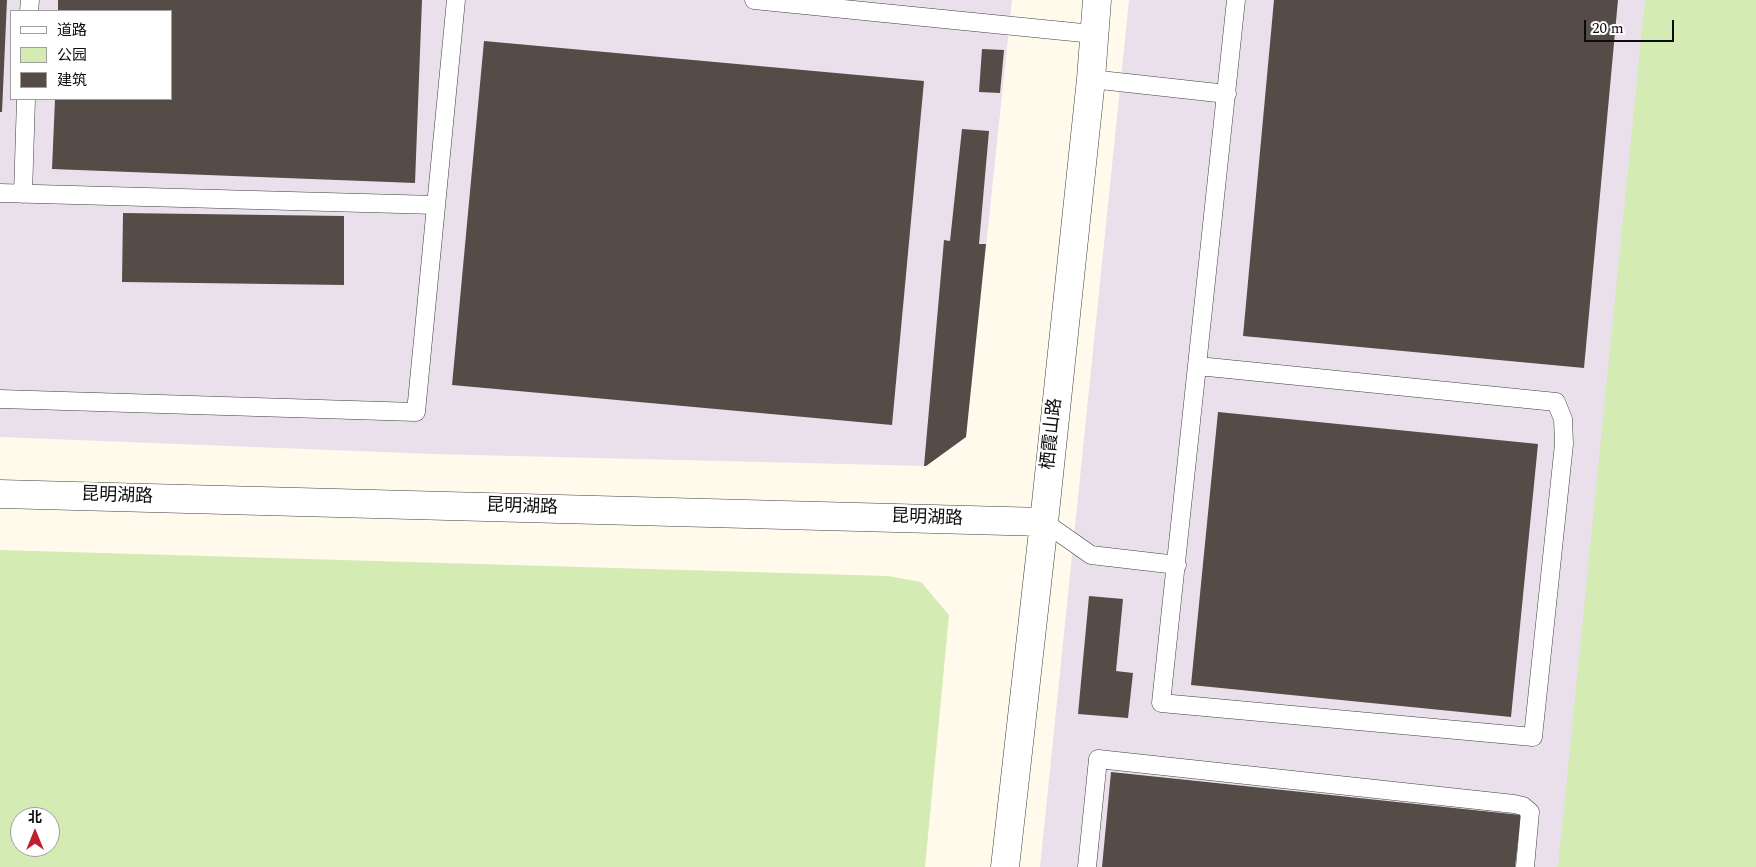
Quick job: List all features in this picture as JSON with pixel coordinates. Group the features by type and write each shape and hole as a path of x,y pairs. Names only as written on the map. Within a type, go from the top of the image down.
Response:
{"street":[{"name":"栖霞山路","path":"1004,867 1044,522 1091,79 1097,0"},
{"name":"昆明湖路","path":"0,494 1044,522"}],"lane":[{"path":"0,399 416,412 456,0"},
{"path":"754,0 1094,34"},
{"path":"1198,366 1556,402 1563,420 1564,444 1533,738 1161,703 1236,0"},
{"path":"1091,79 1227,94"},
{"path":"23,194 26,100"},
{"path":"0,193 436,205"},
{"path":"1044,522 1091,556 1177,565"},
{"path":"1087,867 1098,759 1524,806 1530,812 1524,867"}],"shaded area":[{"path":"0,0 1012,0 966,437 926,466 432,454 0,437"},
{"path":"1129,0 1756,0 1756,867 1040,867"}],"green space":[{"path":"1645,0 1756,0 1756,867 1558,867"},
{"path":"0,550 888,576 921,582 949,615 925,867 0,867"}],"building":[{"path":"0,0 7,0 2,112 0,112"},
{"path":"58,0 422,0 415,183 52,169 55,100 172,100 172,10 58,10"},
{"path":"1274,0 1618,0 1584,368 1243,336"},
{"path":"484,41 924,81 892,425 452,385"},
{"path":"982,49 1004,50 1000,93 979,92"},
{"path":"962,129 989,131 979,244 986,244 966,437 924,466 944,240 950,241"},
{"path":"123,213 344,216 344,285 122,282"},
{"path":"1218,412 1538,444 1511,717 1191,685"},
{"path":"1089,596 1123,599 1116,671 1133,673 1128,718 1078,714"},
{"path":"1111,772 1521,815 1515,867 1102,867"}]}
